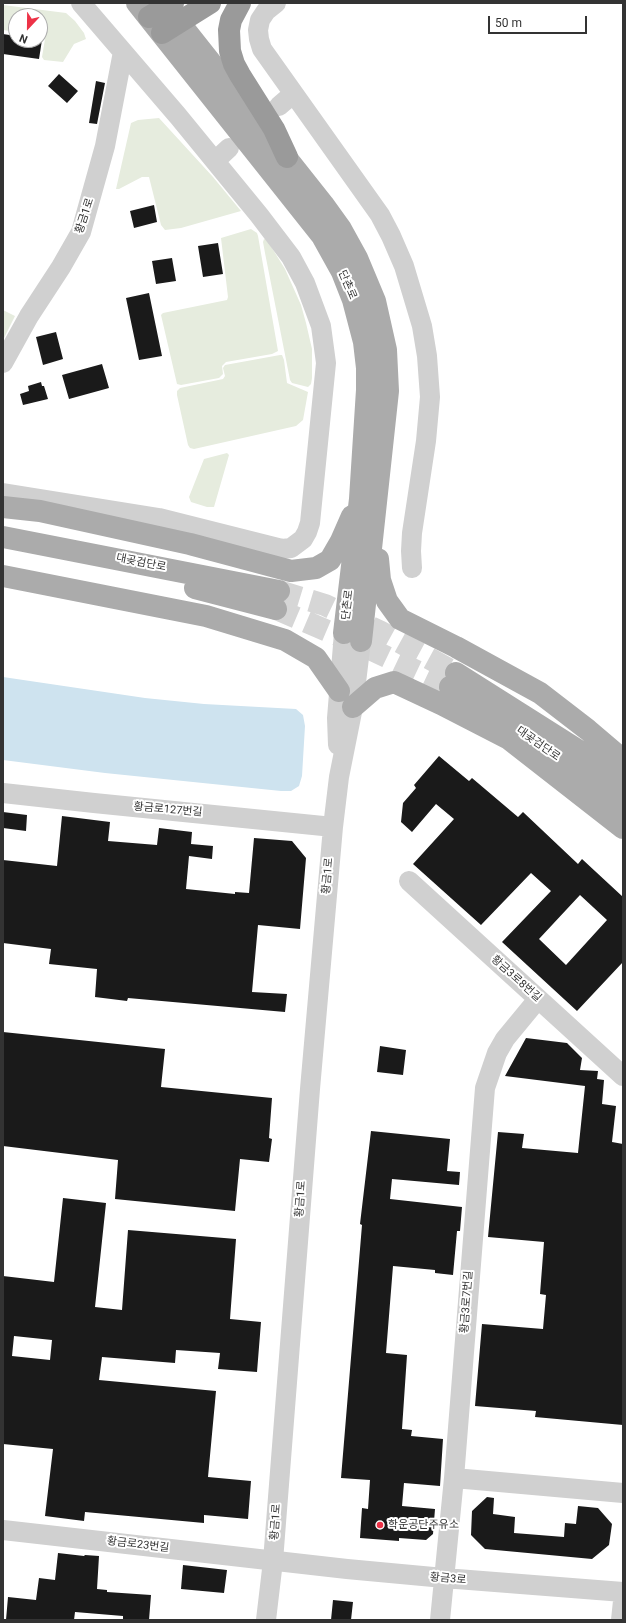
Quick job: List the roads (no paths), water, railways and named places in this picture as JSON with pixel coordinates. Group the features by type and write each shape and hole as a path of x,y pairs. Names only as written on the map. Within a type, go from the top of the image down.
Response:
{"highway":[{"path":"162,13 210,3"},
{"path":"240,3 231,20 229,30 230,51 234,64 274,129 287,158"}],"main road":[{"name":"단촌로","path":"162,13 287,158 341,229 367,279 379,316 386,350 388,391 368,506 353,637"},
{"name":"단촌로","path":"162,13 332,252 342,272 360,321 367,368 368,506"},
{"path":"3,508 27,504 40,512 190,544 291,571 316,568 330,560 341,541 368,506"},
{"path":"368,506 380,580 387,601 400,619 456,647 540,693 588,730 623,760"},
{"name":"대곶검단로","path":"3,537 277,600 3,551"},
{"path":"3,576 206,616 286,640 316,658 338,691"},
{"name":"대곶검단로","path":"623,782 603,766 453,680 497,715 623,805"},
{"path":"353,708 375,688 394,682 509,739 623,828"}],"street":[{"path":"3,493 27,504 159,518 282,549 291,548 297,544 307,532 310,523 326,363 324,338 305,283 291,257 269,227 222,154 123,52 81,3"},
{"path":"276,3 266,11 260,20 258,30 259,39 286,100 380,215 392,236 416,301 422,326 430,376 430,404 410,551 412,568"},
{"name":"황금1로","path":"3,363 29,316 62,267 85,223 105,146 123,52"},
{"name":"황금1로","path":"339,777 337,718 338,691 353,637"},
{"name":"황금1로","path":"266,1620 273,1561 310,1089 333,827 339,777 353,708 353,637"},
{"name":"황금로127번길","path":"3,793 94,804 333,827"},
{"name":"황금3로8번길","path":"408,881 623,1076"},
{"name":"황금3로7번길","path":"440,1620 454,1478 485,1088 497,1053 505,1039 538,999"},
{"path":"454,1478 623,1493"},
{"name":"황금로23번길","path":"3,1530 273,1561"},
{"name":"황금3로","path":"273,1561 444,1578 623,1592"},
{"path":"621,1620 623,1601"}],"water":[{"path":"3,677 145,698 204,704 296,709 303,715 305,726 302,776 299,786 291,791 281,791 105,773 3,760"}],"tunnel":[{"path":"279,591 325,605 381,632 456,673"},
{"path":"276,609 370,649 450,687"}],"place":[{"name":"학운공단주유소","path":"380,1525"}]}
